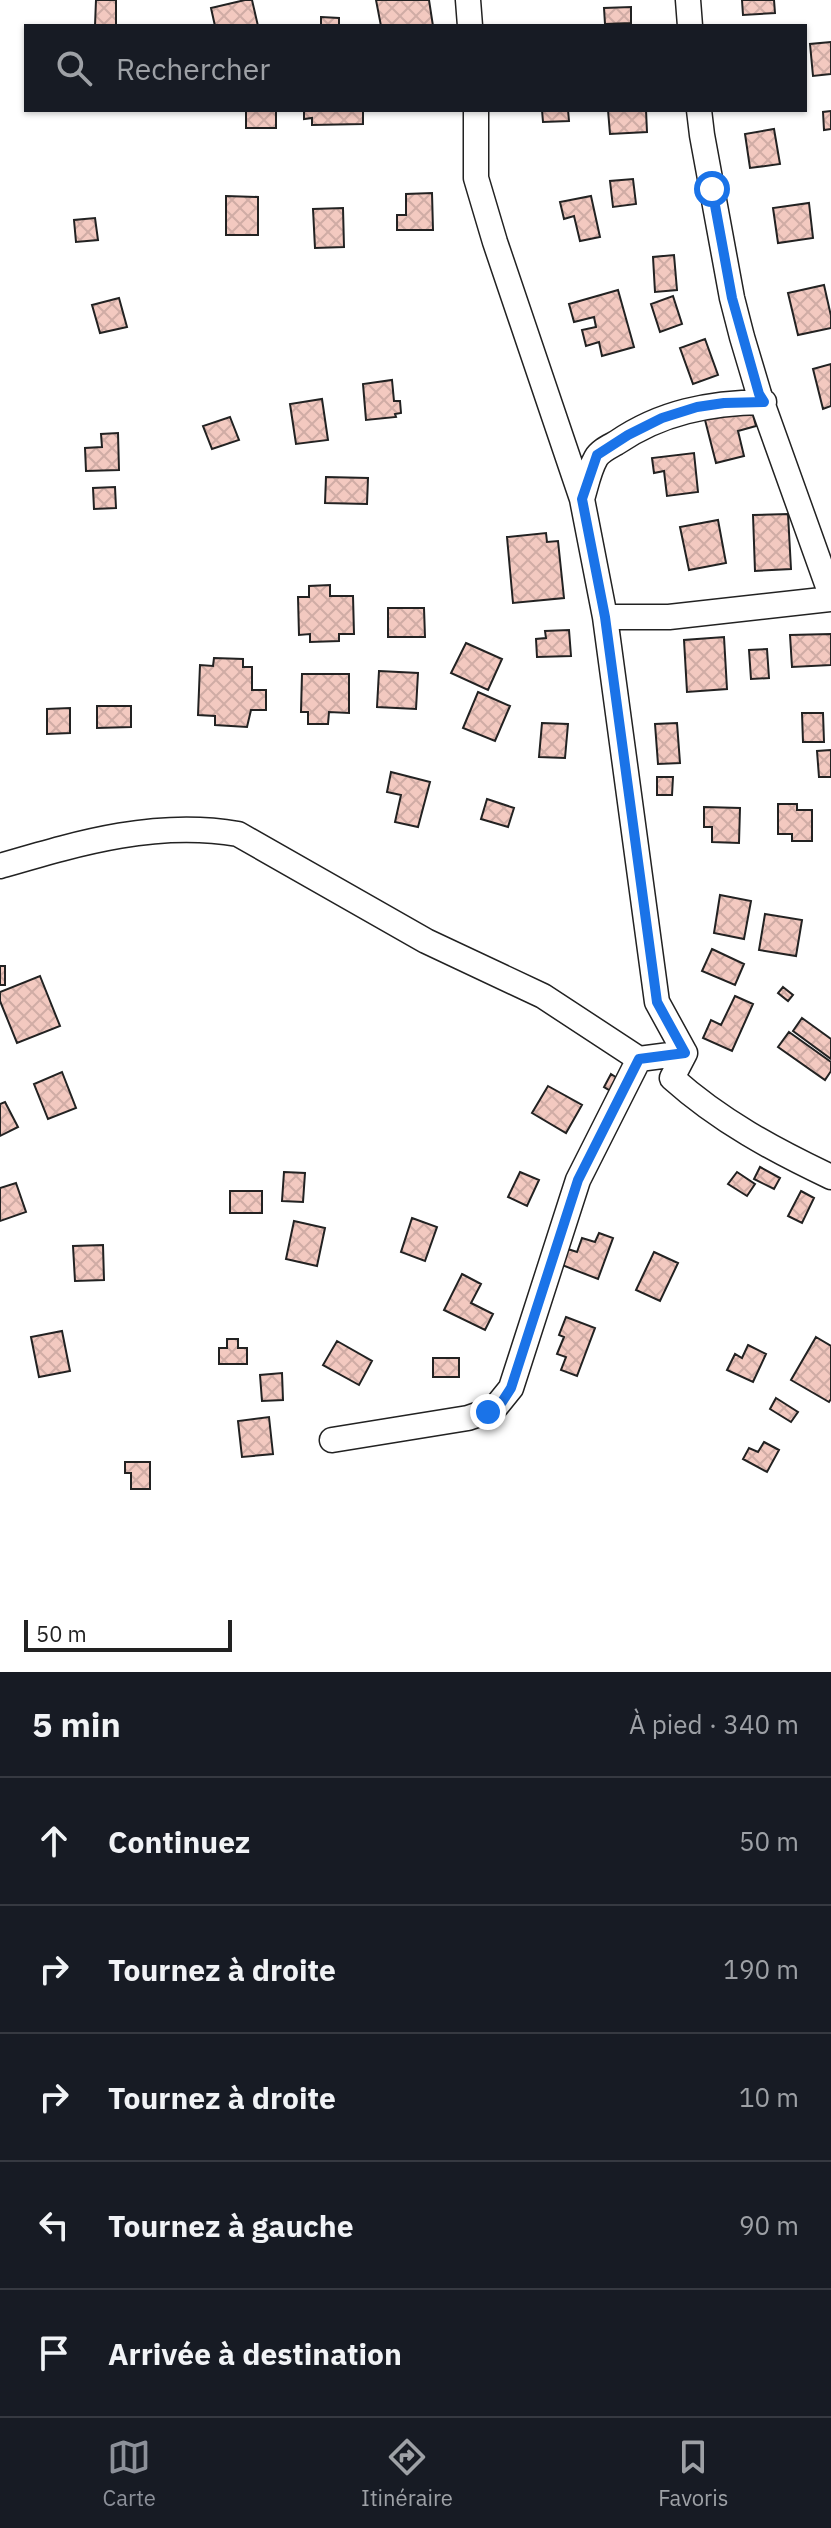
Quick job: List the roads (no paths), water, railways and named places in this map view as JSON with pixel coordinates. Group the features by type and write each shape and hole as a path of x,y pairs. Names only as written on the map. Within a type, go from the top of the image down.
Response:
{"street":[{"path":"468,0 470,24"},
{"path":"688,0 690,24"},
{"path":"476,112 476,178 582,499 605,617 657,1002 685,1053"},
{"path":"605,617 669,617 831,597 759,394 732,298 699,112"},
{"path":"582,499 597,455 628,435 662,418 697,407 764,402"},
{"path":"0,866 128,833 205,829 238,834 426,941 543,996 639,1059 685,1053"},
{"path":"685,1053 672,1078 702,1105 765,1145 831,1177"},
{"path":"332,1440 468,1418 488,1412 502,1402 511,1388 525,1348 578,1180 639,1059"}]}
